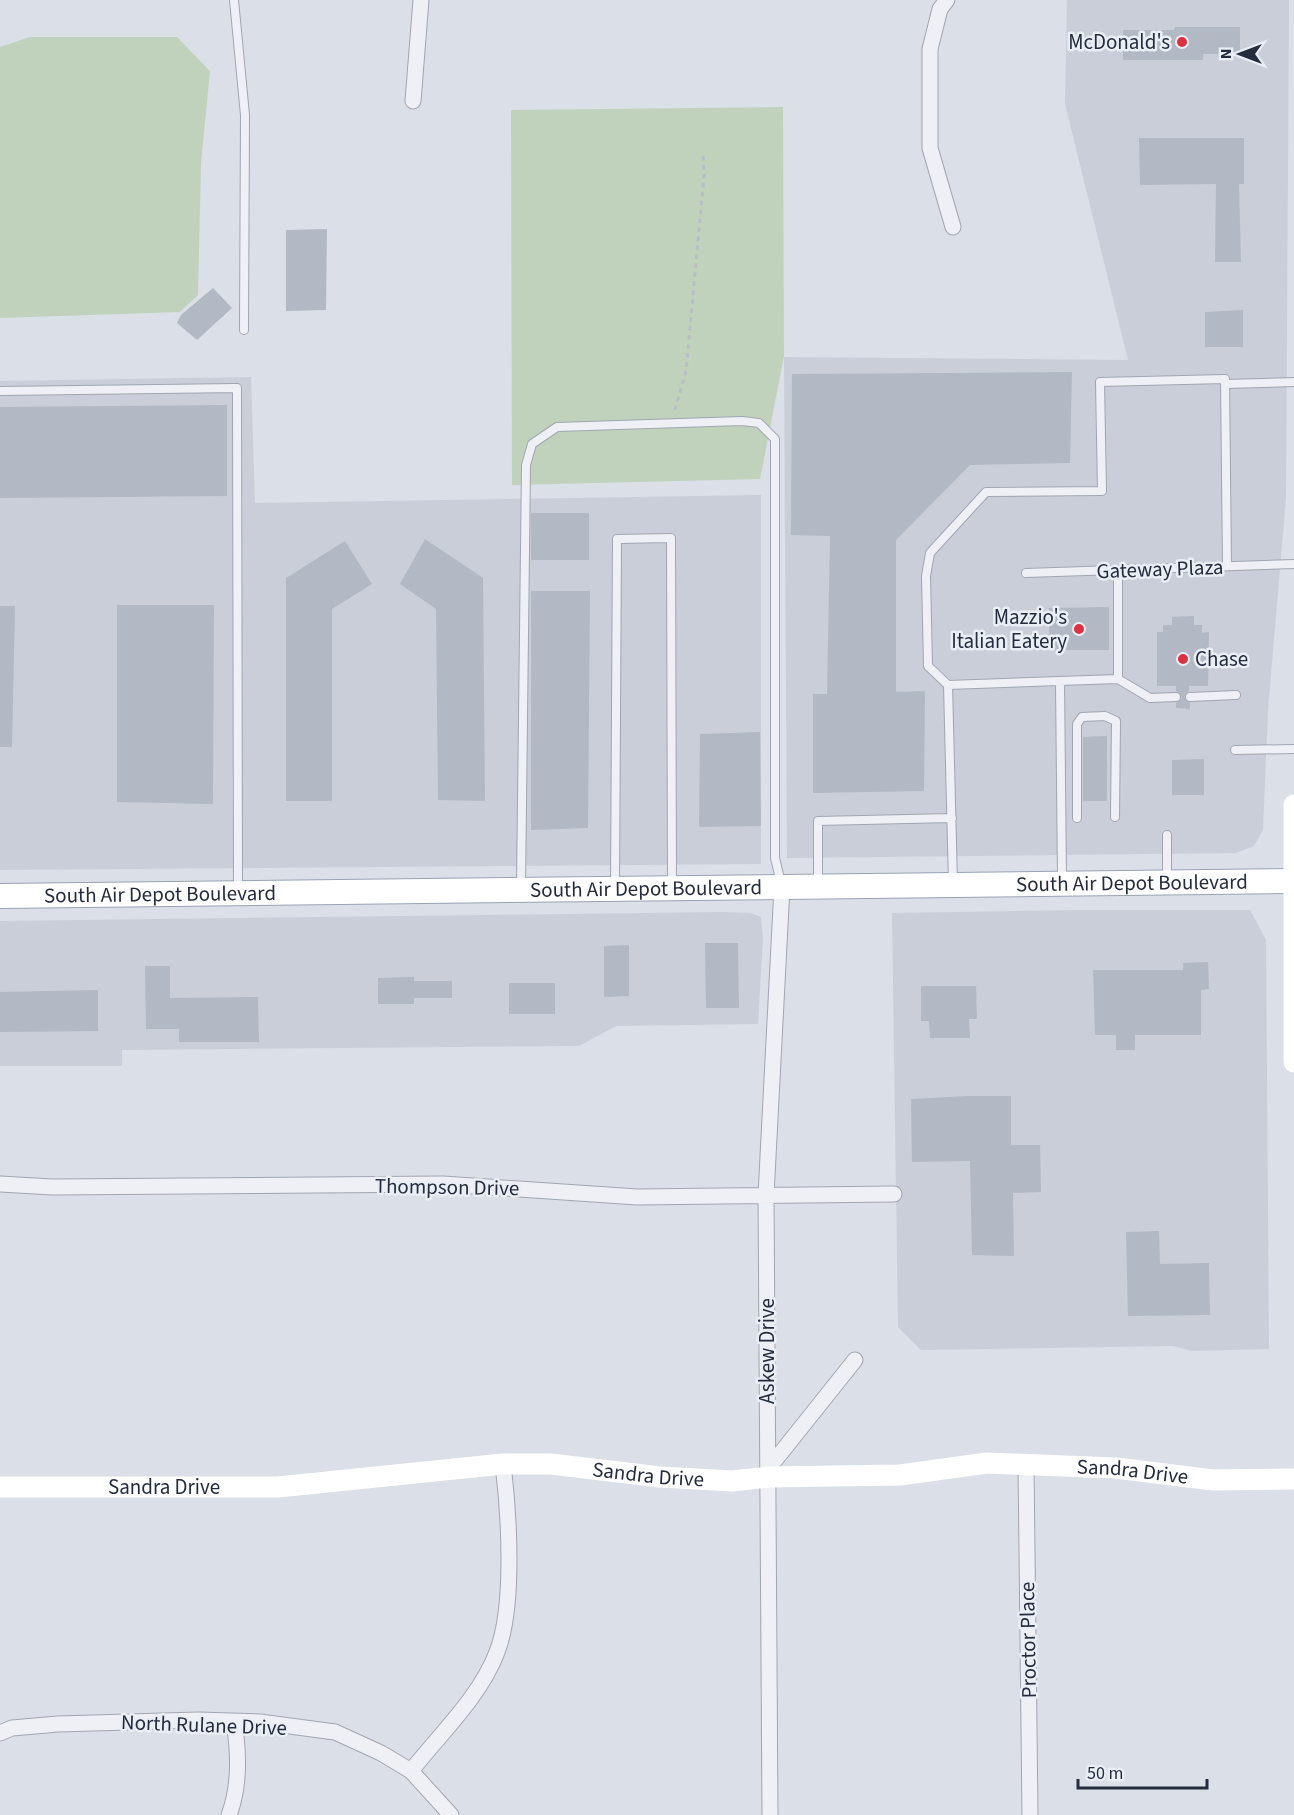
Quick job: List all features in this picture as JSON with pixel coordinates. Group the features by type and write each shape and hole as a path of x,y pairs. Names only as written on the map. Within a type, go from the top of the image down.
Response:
{"main road":[{"name":"South Air Depot Boulevard","path":"0,896 1294,881"}],"street":[{"path":"413,101 422,0"},
{"path":"947,0 940,9 930,49 930,148 953,227"},
{"path":"1294,805 1294,1062"},
{"name":"Askew Drive","path":"770,1815 766,1195 782,887"},
{"name":"Thompson Drive","path":"0,1184 52,1187 443,1185 638,1197 894,1194"},
{"path":"768,1473 855,1360"},
{"name":"Sandra Drive","path":"0,1487 278,1487 503,1464 551,1464 660,1477 732,1481 768,1473 900,1474 987,1463 1116,1468 1213,1480 1294,1479"},
{"path":"411,1771 479,1686 497,1652 505,1620 507,1585 507,1497 503,1464"},
{"name":"Proctor Place","path":"1026,1464 1030,1815"},
{"name":"North Rulane Drive","path":"0,1733 12,1728 58,1724 198,1720 260,1722 334,1732 381,1753 411,1771 451,1815"},
{"path":"229,1815 237,1776 238,1748 234,1722"}],"lane":[{"path":"234,0 245,116 244,330"},
{"path":"954,885 948,685 928,666 926,576 930,553 986,492 1102,491 1100,382 1225,379 1227,566"},
{"path":"1225,384 1294,382"},
{"path":"0,391 237,388 238,893"},
{"path":"521,890 526,465 532,444 557,427 671,424 759,423 775,439 775,858 782,887"},
{"path":"615,889 617,539 671,538 672,889"},
{"name":"Gateway Plaza","path":"1026,573 1294,564"},
{"path":"1118,571 1118,679"},
{"path":"948,685 1118,679 1150,698 1176,697"},
{"path":"1060,681 1062,883"},
{"path":"1190,697 1236,695"},
{"path":"1077,818 1077,724 1082,717 1105,716 1116,721 1115,817"},
{"path":"1235,750 1294,749"},
{"path":"818,887 818,821 952,818"},
{"path":"1167,835 1167,882"}],"path":[{"path":"671,424 686,371 704,176 703,152"}],"shaded area":[{"path":"1067,0 1289,0 1286,498 1268,710 1263,830 1254,846 1236,853 787,858 784,357 1128,360 1065,104"},
{"path":"251,377 255,503 761,495 761,864 0,870 0,381"},
{"path":"1250,910 1266,940 1269,1349 1192,1351 1173,1346 921,1350 898,1327 892,913"},
{"path":"751,913 761,917 763,938 758,1024 616,1026 579,1046 122,1050 122,1066 0,1066 0,921"}],"green space":[{"path":"30,37 177,37 210,71 201,163 198,295 180,312 0,318 0,47"},
{"path":"783,107 784,356 760,479 512,485 511,110"}],"building":[{"name":"McDonald's","path":"1175,27 1240,27 1240,54 1203,54 1203,60 1123,60 1123,30 1174,30"},
{"path":"1139,138 1244,138 1244,184 1239,184 1241,262 1215,262 1216,184 1140,185"},
{"path":"327,229 326,310 286,311 286,230"},
{"path":"213,288 232,308 197,340 177,323 181,315"},
{"path":"1243,310 1243,347 1205,347 1205,312"},
{"path":"1072,372 1070,463 970,465 896,540 896,692 925,691 924,791 813,793 813,694 827,694 830,536 791,535 792,374"},
{"path":"227,405 227,496 0,498 0,407"},
{"path":"531,513 589,513 589,560 531,560"},
{"path":"425,539 483,578 485,801 438,800 436,609 400,584"},
{"path":"345,541 372,584 332,609 332,801 286,801 286,578"},
{"path":"531,591 590,591 588,828 531,830"},
{"path":"117,605 214,605 213,804 117,802"},
{"path":"0,606 15,606 12,747 0,747"},
{"name":"Mazzio's Italian Eatery","path":"1109,607 1109,650 1049,650 1049,608"},
{"name":"Chase","path":"1194,616 1194,625 1202,625 1202,633 1209,632 1208,686 1189,686 1189,691 1184,697 1190,703 1190,709 1176,708 1176,703 1182,697 1176,691 1176,686 1157,686 1157,632 1163,632 1163,625 1172,625 1172,617"},
{"path":"760,732 761,826 699,827 700,734"},
{"path":"1107,736 1107,801 1083,801 1083,737"},
{"path":"1204,759 1204,795 1172,795 1172,760"},
{"path":"705,943 738,943 739,1008 706,1008"},
{"path":"629,945 629,996 604,997 604,946"},
{"path":"1208,962 1209,989 1201,990 1201,1035 1135,1035 1135,1050 1116,1050 1116,1035 1095,1035 1093,970 1183,970 1183,963"},
{"path":"145,966 170,966 170,998 258,997 259,1042 179,1042 179,1029 146,1029"},
{"path":"414,977 414,981 452,981 452,998 414,998 414,1004 378,1004 378,978"},
{"path":"509,983 555,983 555,1014 509,1014"},
{"path":"921,986 976,986 977,1019 969,1019 970,1038 930,1038 929,1021 921,1021"},
{"path":"98,990 98,1031 0,1032 0,992"},
{"path":"1011,1096 1011,1145 1040,1145 1041,1192 1013,1193 1014,1256 972,1255 970,1161 912,1162 911,1099"},
{"path":"1159,1231 1160,1264 1209,1263 1210,1315 1128,1316 1126,1232"}],"place":[{"name":"McDonald's","path":"1182,42"},
{"name":"Mazzio's Italian Eatery","path":"1079,629"},
{"name":"Chase","path":"1183,659"}]}
